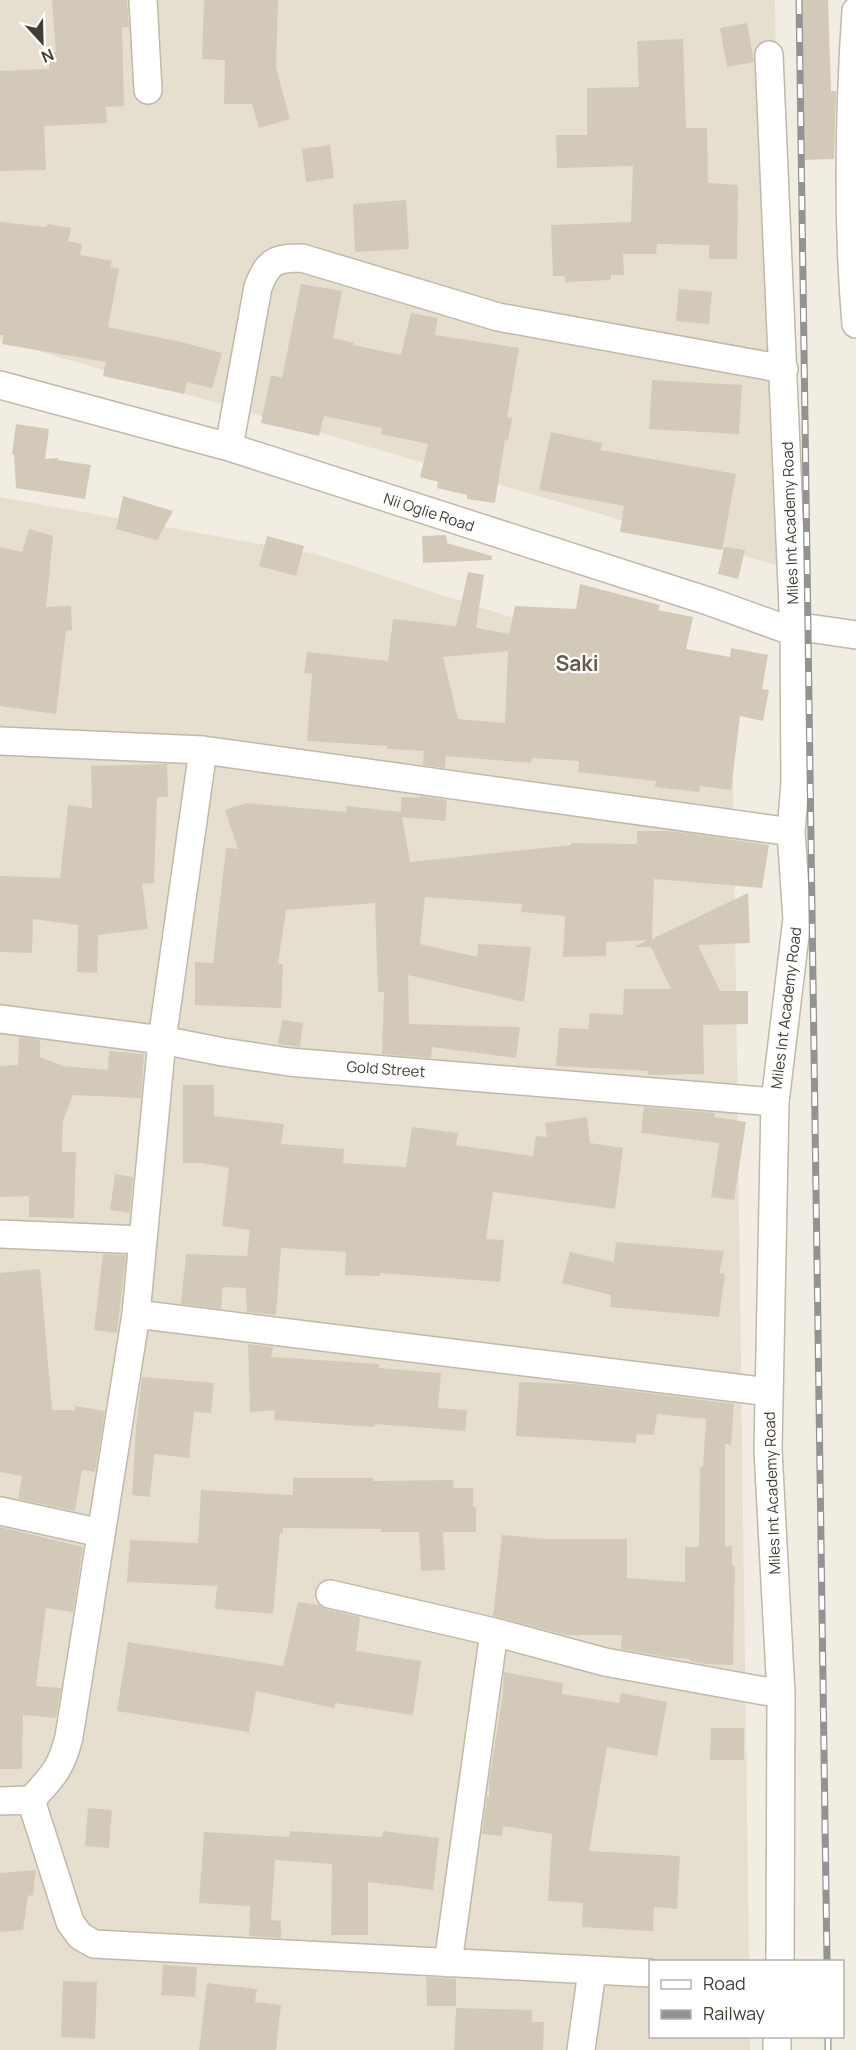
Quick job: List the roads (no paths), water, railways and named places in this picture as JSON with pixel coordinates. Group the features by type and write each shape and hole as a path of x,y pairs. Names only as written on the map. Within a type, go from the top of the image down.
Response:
{"street":[{"path":"144,0 148,90"},
{"path":"856,11 851,90 852,280 856,324"},
{"name":"Miles Int Academy Road","path":"769,55 794,632 795,782 791,832 797,919 775,1102 768,1450 781,1694 780,1960"},
{"path":"229,447 258,287 263,273 271,262 285,258 302,258 498,317 784,369"},
{"name":"Nii Oglie Road","path":"0,385 229,447 708,601 794,632 808,628 856,635"},
{"path":"0,741 203,750 791,832"},
{"path":"0,1801 32,1800 54,1774 63,1759 69,1737 136,1314 162,1040 203,750"},
{"name":"Gold Street","path":"0,1019 162,1040 289,1062 775,1102"},
{"path":"0,1234 143,1240"},
{"path":"136,1314 769,1392"},
{"path":"0,1511 101,1533"},
{"path":"330,1594 494,1632 605,1662 781,1694"},
{"path":"448,1963 494,1632"},
{"path":"32,1800 70,1922 80,1936 94,1944 649,1973"},
{"path":"581,2050 592,1971"}],"railway":[{"path":"799,0 827,1960"},
{"path":"828,2038 828,2050"}],"district":[{"name":"Saki","path":"577,663"}]}
